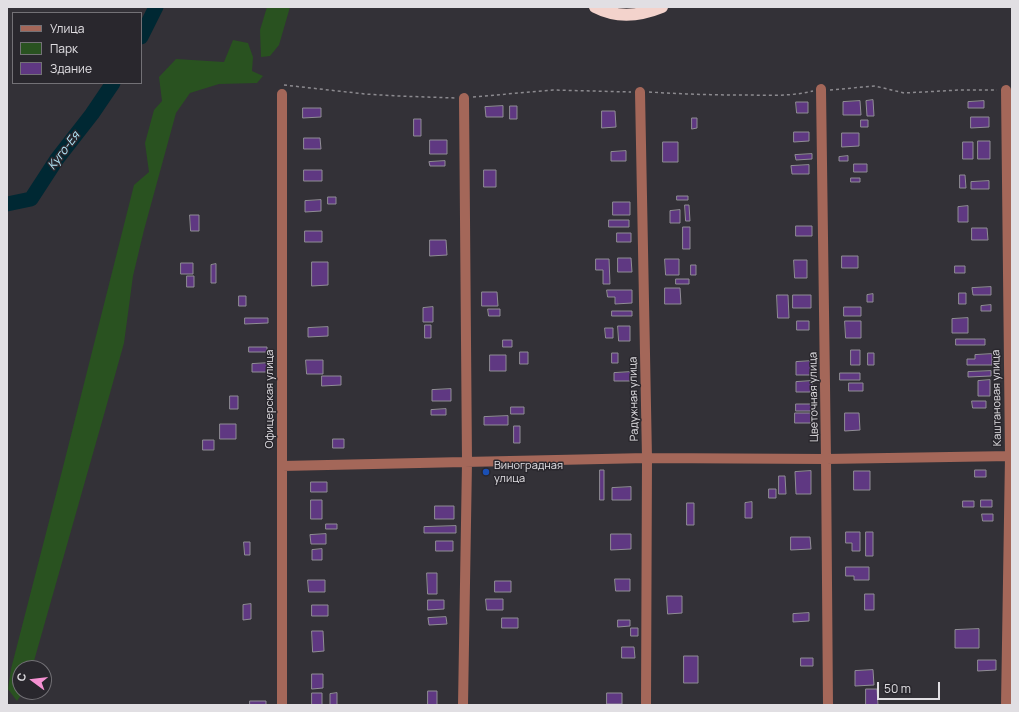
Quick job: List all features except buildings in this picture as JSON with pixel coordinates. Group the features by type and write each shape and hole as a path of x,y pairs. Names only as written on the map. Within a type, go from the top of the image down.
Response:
{"highway":[{"path":"595,7 611,13 625,15 638,14 662,7"}],"street":[{"name":"Цветочная улица","path":"821,90 828,705"},
{"name":"Каштановая улица","path":"1006,90 1011,456 1006,705"},
{"name":"Радужная улица","path":"640,92 647,458 646,705"},
{"name":"Офицерская улица","path":"282,94 282,705"},
{"path":"463,705 467,462 464,98"},
{"path":"282,466 627,458 826,459 1011,456"}],"green space":[{"path":"267,7 290,7 279,45 270,56 261,57 260,30"},
{"path":"233,40 248,43 253,57 252,71 263,76 257,83 219,84 190,93 176,113 133,276 124,343 34,660 13,660 134,185 149,172 145,143 154,110 162,101 159,77 176,59 224,62"},
{"path":"12,665 12,694 8,689"}],"waterway":[{"name":"Куго-Ея","path":"142,35 156,7"},
{"name":"Куго-Ея","path":"7,204 31,199 57,159 92,114 112,84"}],"place":[{"name":"Виноградная улица","path":"486,472"}]}
